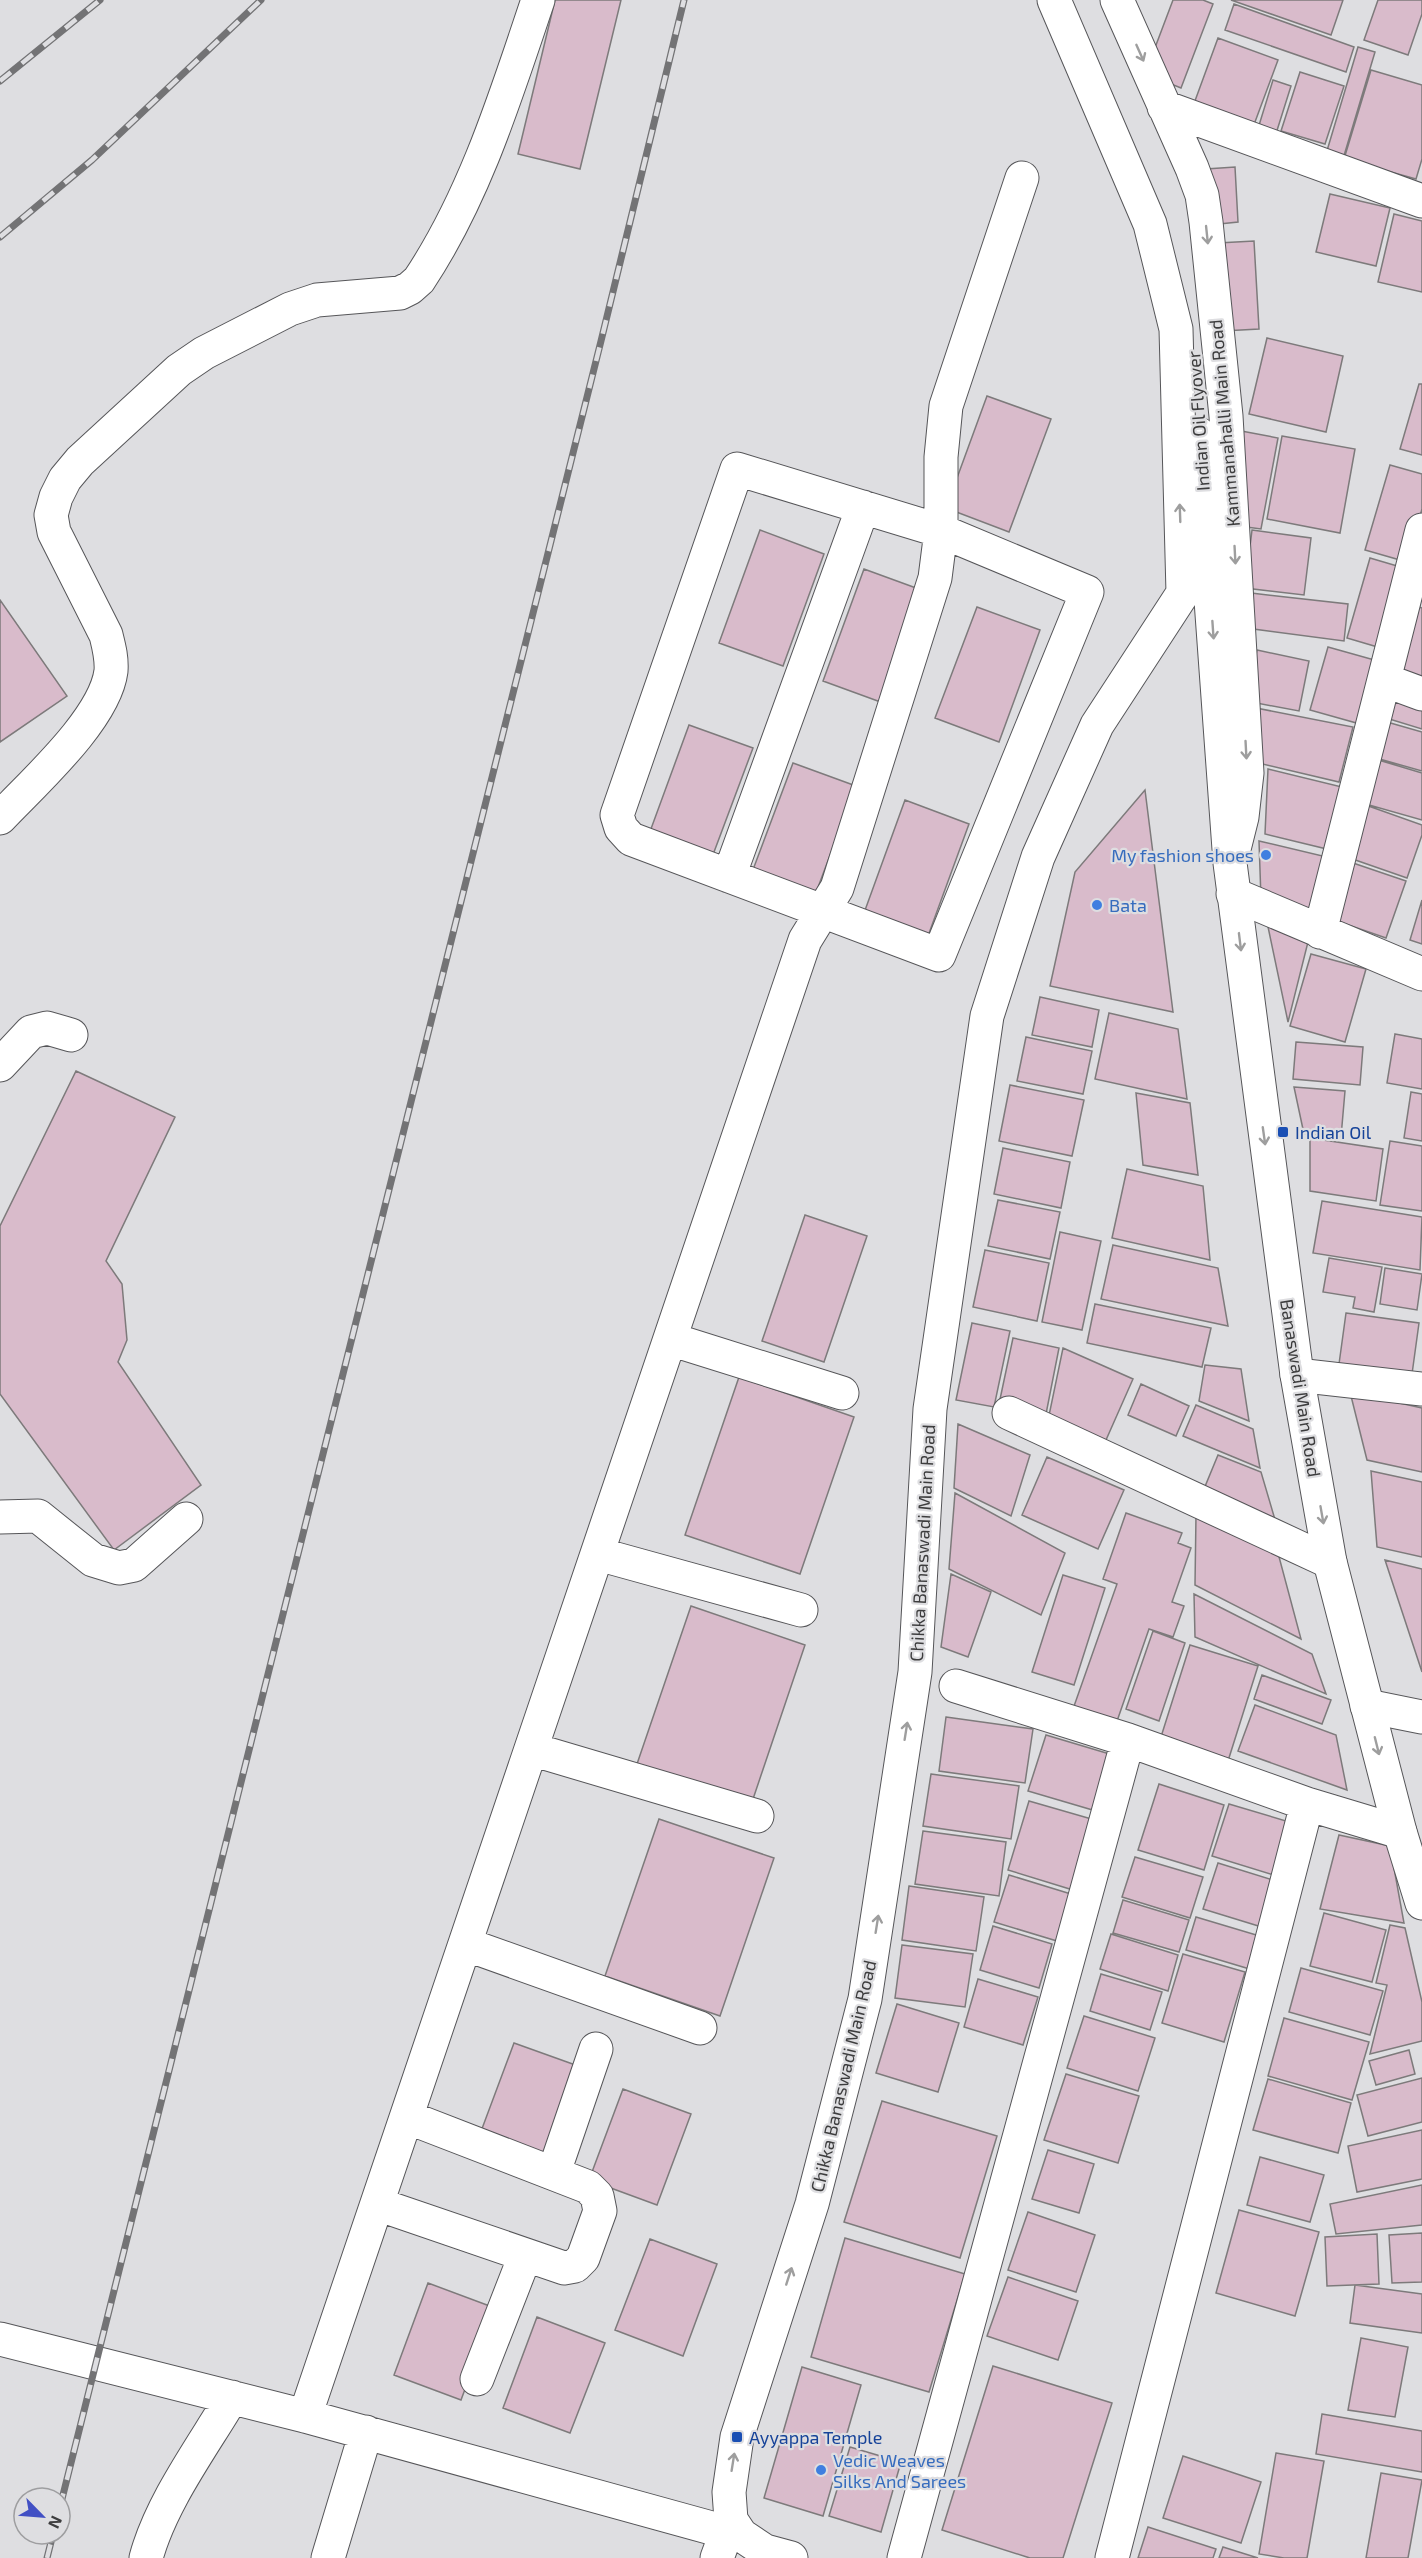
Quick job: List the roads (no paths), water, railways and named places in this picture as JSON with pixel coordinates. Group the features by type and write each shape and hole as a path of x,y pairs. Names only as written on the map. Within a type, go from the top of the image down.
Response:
{"main road":[{"path":"0,818 53,763 93,714 105,693 111,672 111,653 105,635 54,532 51,515 56,497 65,479 80,461 150,394 178,370 204,353 290,309 317,300 400,292 410,288 419,279 471,181 501,110 538,0"},
{"name":"Indian Oil Flyover","path":"1054,0 1178,260 1191,318 1232,878"},
{"name":"Indian Oil Flyover","path":"1074,0 1158,221 1176,329 1183,593"},
{"name":"Kammanahalli Main Road","path":"1117,0 1202,195 1226,416 1247,773 1232,878"},
{"path":"1164,107 1422,201"},
{"path":"305,2416 805,940 837,888 935,578 941,531 941,457 946,406 1022,178"},
{"path":"737,469 941,531 1087,591 939,955 631,839 621,828 617,815 737,469"},
{"path":"729,876 863,507"},
{"path":"1320,932 1422,530"},
{"name":"Chikka Banaswadi Main Road","path":"725,2537 737,2438 812,2204 865,1999 915,1672 930,1409 987,1016 1038,857 1097,725 1183,593"},
{"path":"1384,680 1422,694"},
{"path":"1232,878 1320,932 1422,974"},
{"name":"Banaswadi Main Road","path":"1232,878 1297,1375 1330,1562 1400,1832 1422,1903"},
{"path":"0,1065 32,1032 47,1028 71,1035"},
{"path":"670,1340 842,1393"},
{"path":"1297,1375 1422,1389"},
{"path":"1009,1413 1330,1562"},
{"path":"0,1516 38,1516 93,1560 119,1568 134,1564 186,1519"},
{"path":"598,1554 801,1610"},
{"path":"956,1686 1128,1740 1307,1804 1400,1832"},
{"path":"1367,1706 1422,1717"},
{"path":"904,2558 1128,1740"},
{"path":"531,1749 757,1816"},
{"path":"1112,2558 1307,1804"},
{"path":"465,1944 700,2028"},
{"path":"554,2172 596,2049"},
{"path":"377,2204 564,2268 575,2266 583,2258 600,2211 597,2196 588,2187 406,2116"},
{"path":"477,2379 525,2256"},
{"path":"0,2340 366,2432 725,2537 741,2535 765,2551 791,2558"},
{"path":"146,2558 150,2543 167,2507 232,2397"},
{"path":"328,2558 366,2432"}],"railway":[{"path":"0,81 100,0"},
{"path":"0,237 92,160 261,0"},
{"path":"65,2486 601,341 684,0"},
{"path":"47,2558 50,2546"}],"place":[{"name":"My fashion shoes","path":"1266,855"},
{"name":"Bata","path":"1097,905"},
{"name":"Indian Oil","path":"1283,1132"},
{"name":"Ayyappa Temple","path":"737,2437"},
{"name":"Vedic Weaves Silks And Sarees","path":"821,2470"}]}
